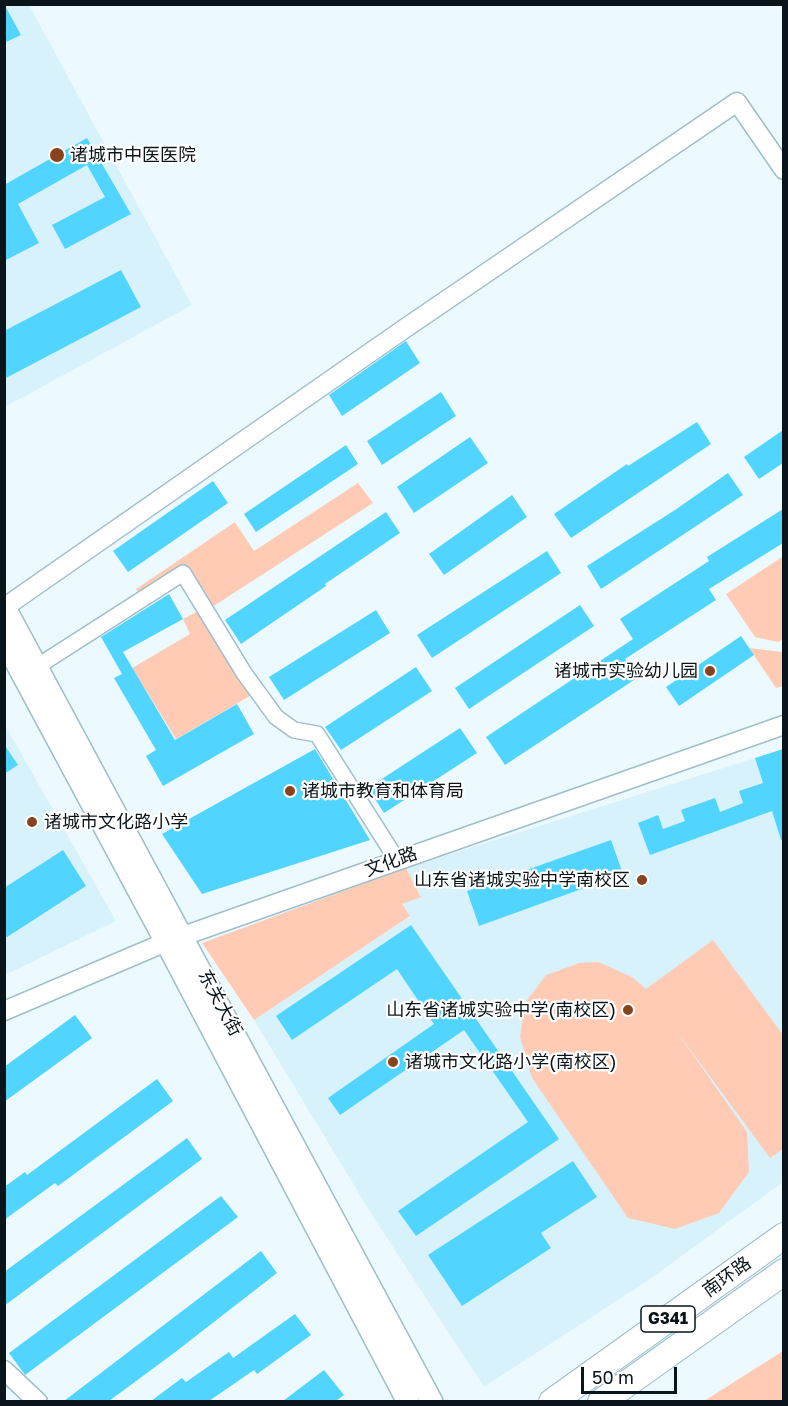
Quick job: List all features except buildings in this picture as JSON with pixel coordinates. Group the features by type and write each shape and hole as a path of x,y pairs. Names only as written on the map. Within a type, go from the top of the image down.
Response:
{"highway":[{"name":"南环路","path":"552,1401 783,1236"},
{"name":"南环路","path":"601,1401 783,1272"}],"main road":[{"name":"东关大街","path":"5,606 38,666 408,1401"},
{"name":"东关大街","path":"4,640 175,939 432,1401"}],"street":[{"path":"5,606 736,102 780,158"},
{"path":"38,666 183,573 244,673 276,717 294,730 318,734 397,860"},
{"name":"文化路","path":"4,1011 175,939 783,725"},
{"path":"4,1370 38,1401"}],"shaded area":[{"name":"诸城市中医医院","path":"5,5 29,5 192,305 5,407"},
{"path":"358,483 373,503 206,611 183,573 141,599 136,589 235,522 254,551"},
{"path":"782,557 784,639 778,642 755,637 726,594"},
{"path":"198,611 250,696 176,739 132,668 190,634 183,619"},
{"path":"749,648 783,652 783,686 776,688"},
{"name":"诸城市文化路小学","path":"4,723 116,921 5,975 4,975"},
{"name":"山东省诸城实验中学(南校区)","path":"755,758 783,844 783,1182 653,1277 484,1387 372,1215 254,1020 409,917 401,904 421,896 406,868"},
{"path":"406,868 421,897 402,904 410,916 254,1020 202,943"},
{"path":"713,940 783,1035 783,1149 770,1158 675,1029 747,1132 749,1172 719,1213 675,1229 628,1218 532,1078 520,1037 525,1003 546,975 579,963 598,962 632,977 646,989"},
{"path":"783,1351 783,1401 704,1401"}],"place":[{"name":"诸城市中医医院","path":"57,155"},
{"name":"诸城市实验幼儿园","path":"710,671"},
{"name":"诸城市教育和体育局","path":"290,791"},
{"name":"诸城市文化路小学","path":"32,822"},
{"name":"山东省诸城实验中学南校区","path":"642,880"},
{"name":"山东省诸城实验中学(南校区)","path":"628,1010"},
{"name":"诸城市文化路小学(南校区)","path":"393,1062"}]}
